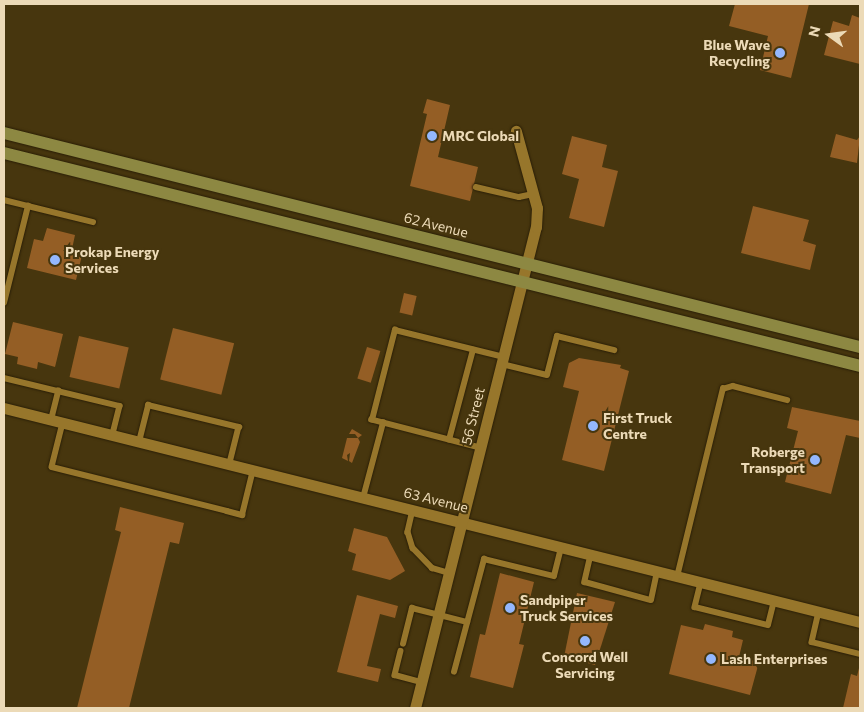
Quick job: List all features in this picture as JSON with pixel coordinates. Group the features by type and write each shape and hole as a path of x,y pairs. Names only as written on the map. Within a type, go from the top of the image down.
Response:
{"main road":[{"name":"62 Avenue","path":"4,133 860,347"},
{"path":"4,153 860,366"}],"street":[{"name":"56 Street","path":"415,708 536,227 537,208 516,130"},
{"name":"63 Avenue","path":"4,408 860,622"}],"lane":[{"path":"476,186 519,197 533,194"},
{"path":"4,200 93,222"},
{"path":"4,302 28,206"},
{"path":"480,448 372,420 395,330 473,350 548,375 558,336 614,350"},
{"path":"449,440 473,350"},
{"path":"4,378 120,406 113,435"},
{"path":"676,577 723,389 733,386 786,400"},
{"path":"51,420 58,391"},
{"path":"139,442 148,405 239,427 230,464"},
{"path":"363,498 382,422"},
{"path":"63,423 52,467 242,515 253,470"},
{"path":"413,510 408,532 413,548 432,568 449,573"},
{"path":"454,672 484,559 554,576 561,547"},
{"path":"591,555 585,582 651,600 657,572"},
{"path":"701,583 695,607 702,609 768,625 774,601"},
{"path":"422,682 395,675 412,608 467,622"},
{"path":"820,612 812,642 860,654"}],"building":[{"name":"Blue Wave Recycling","path":"735,4 809,4 791,78 760,70 768,36 729,26"},
{"path":"852,15 860,18 860,64 824,55 833,21 849,26"},
{"name":"MRC Global","path":"427,99 450,105 438,157 478,167 470,201 410,186 427,114 423,113"},
{"path":"836,134 857,140 860,136 857,163 830,157"},
{"path":"572,136 607,145 602,167 618,171 604,227 569,218 579,179 562,174"},
{"path":"753,206 809,220 803,241 816,245 810,270 741,253"},
{"name":"Prokap Energy Services","path":"47,228 75,235 72,249 83,251 76,280 27,268 34,239 43,241"},
{"path":"404,293 417,296 412,315 400,312"},
{"path":"13,322 63,334 55,367 38,362 37,369 17,364 18,357 5,354"},
{"path":"173,328 234,343 221,395 160,379"},
{"path":"79,336 129,347 119,388 70,377"},
{"path":"367,347 380,351 371,383 357,379"},
{"name":"First Truck Centre","path":"579,358 621,365 620,368 629,371 604,471 562,460 579,391 563,387 569,363"},
{"name":"Roberge Transport","path":"792,407 860,421 860,438 846,435 831,494 785,482 798,431 787,428"},
{"path":"352,429 362,435 358,438 355,434 349,434"},
{"path":"347,438 358,438 360,442 352,463 349,461 350,453 347,455 348,461 342,458"},
{"path":"120,507 184,523 179,544 170,542 129,708 77,708 121,532 115,530"},
{"path":"354,528 387,537 405,571 390,580 352,570 356,554 348,551"},
{"name":"Sandpiper Truck Services","path":"500,573 534,582 519,644 524,645 513,688 470,677 480,634 485,635"},
{"name":"Concord Well Servicing","path":"577,593 615,602 595,665 564,657"},
{"path":"357,595 398,606 395,618 380,614 367,666 381,669 378,682 337,672"},
{"name":"Lash Enterprises","path":"705,624 733,631 732,637 743,640 739,657 759,662 750,695 669,674 681,625 703,630"},
{"path":"860,664 860,708 843,708 851,674 857,676"}],"place":[{"name":"Blue Wave Recycling","path":"780,53"},
{"name":"MRC Global","path":"432,136"},
{"name":"Prokap Energy Services","path":"55,260"},
{"name":"First Truck Centre","path":"593,426"},
{"name":"Roberge Transport","path":"815,460"},
{"name":"Sandpiper Truck Services","path":"510,608"},
{"name":"Concord Well Servicing","path":"585,641"},
{"name":"Lash Enterprises","path":"711,659"}]}
